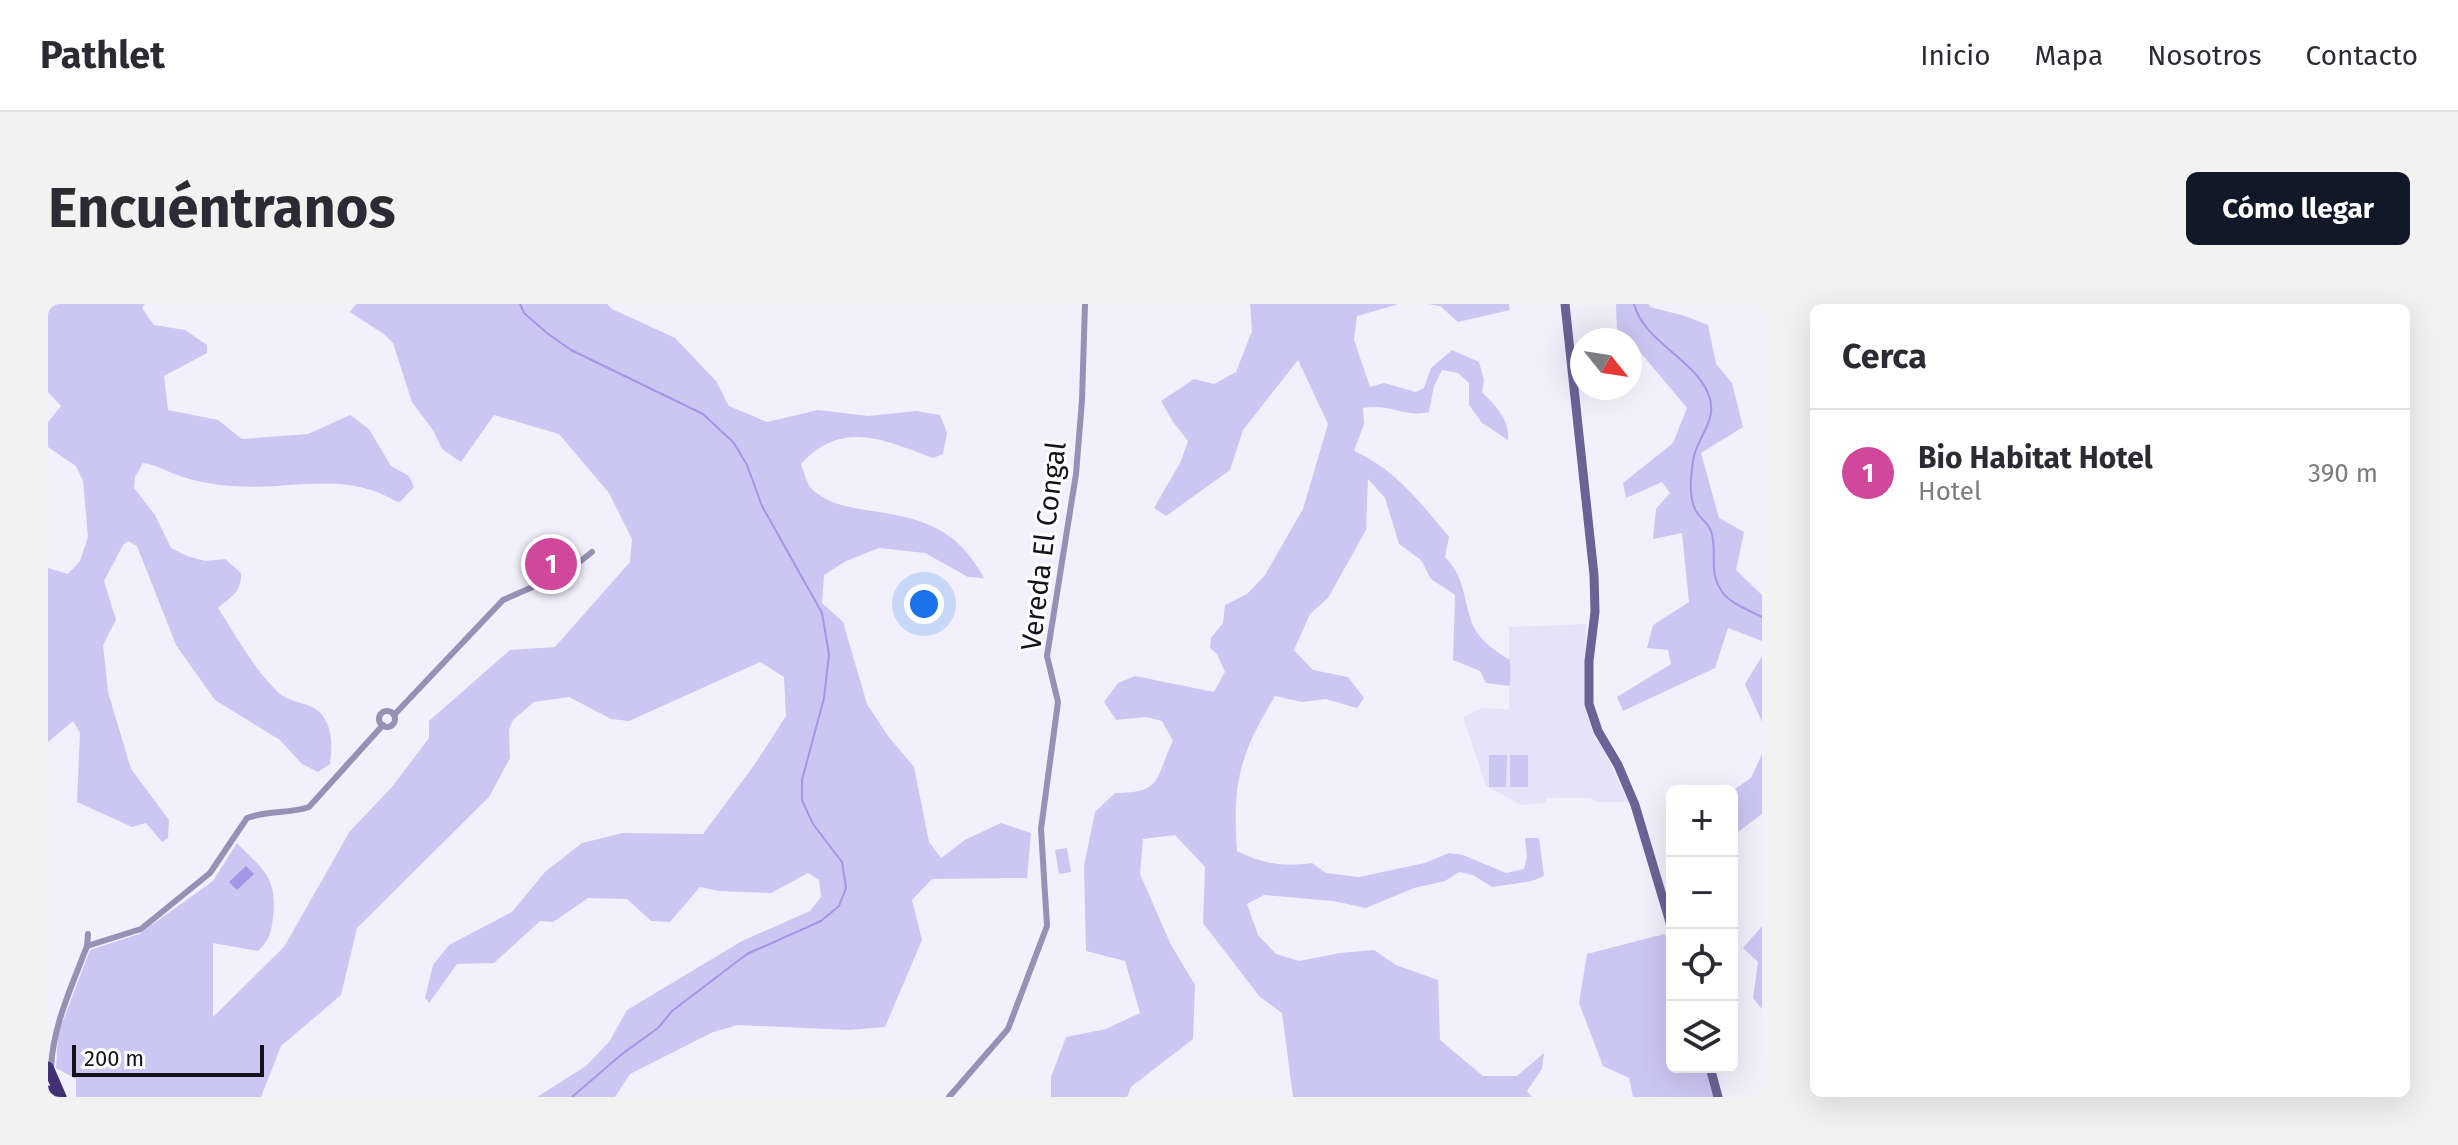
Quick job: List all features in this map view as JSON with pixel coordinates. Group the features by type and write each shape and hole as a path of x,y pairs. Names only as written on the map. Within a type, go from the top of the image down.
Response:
{"highway":[{"path":"50,1070 61,1097"},
{"path":"48,1091 50,1097"}],"main road":[{"path":"1565,304 1594,575 1595,612 1589,704 1598,731 1618,765 1635,805 1666,909"},
{"path":"1712,1073 1718,1097"}],"street":[{"name":"Vereda El Congal","path":"949,1097 1008,1029 1047,926 1041,829 1058,702 1047,656 1076,474 1085,304"},
{"path":"87,946 141,929 210,873 247,818 257,814 293,813 309,807 383,725 392,725 394,715 503,600 567,572 592,552"},
{"path":"383,725 380,719 383,712 394,715"},
{"path":"50,1070 58,1022 87,946 88,934"}],"shaded area":[{"path":"48,304 145,304 142,308 154,325 185,330 207,345 207,353 164,376 168,410 218,420 242,439 308,434 350,415 369,429 391,466 409,476 414,487 397,502 357,486 337,484 254,487 214,484 143,463 135,477 134,488 155,515 171,548 205,561 225,559 241,573 238,590 218,608 262,675 280,694 319,711 329,727 331,739 330,764 318,772 302,764 280,740 215,700 176,645 137,546 128,541 104,581 116,620 103,645 108,692 131,769 169,820 168,838 162,842 146,823 132,827 77,802 80,733 73,721 48,742 48,568 68,574 80,561 88,537 83,481 76,466 48,447 48,422 61,406 48,392"},
{"path":"356,304 607,304 675,338 716,381 729,406 767,422 818,410 868,416 916,411 940,415 947,433 943,454 933,458 864,437 832,442 816,450 801,464 809,486 826,499 845,506 920,521 949,536 973,560 984,578 968,577 925,553 879,548 846,561 824,575 822,603 843,622 867,704 914,767 929,842 941,858 965,840 1001,823 1031,833 1027,878 932,879 912,900 922,940 885,1027 850,1030 738,1025 713,1032 630,1074 615,1097 537,1097 586,1066 609,1042 627,1010 742,941 810,911 821,897 819,880 808,873 771,893 700,887 670,922 651,921 627,899 588,898 553,922 540,921 494,963 457,964 429,1003 425,998 433,965 449,945 512,912 545,872 582,843 623,833 703,834 786,716 784,677 760,662 629,721 611,719 569,697 534,702 513,720 509,729 510,758 489,797 357,928 341,995 281,1046 261,1097 76,1097 76,1079 56,1068 58,1034 90,950 139,934 213,881 237,843 271,883 273,918 269,936 258,951 213,943 213,1017 284,947 350,831 392,787 429,738 429,721 510,650 555,647 630,562 632,539 609,493 559,434 494,415 461,462 442,449 433,430 412,402 393,343 350,312"},
{"path":"1250,304 1399,304 1357,316 1354,340 1370,387 1384,383 1416,392 1424,388 1431,368 1452,350 1479,362 1484,380 1482,392 1504,420 1508,440 1482,423 1469,405 1469,383 1458,373 1442,370 1434,386 1429,412 1363,408 1364,424 1354,451 1394,477 1449,537 1445,557 1459,579 1477,633 1510,660 1510,686 1486,683 1480,671 1453,660 1455,595 1431,579 1421,560 1399,544 1385,498 1368,479 1366,530 1328,598 1310,614 1294,650 1313,670 1348,677 1364,698 1357,708 1326,699 1302,702 1275,696 1246,752 1241,769 1236,806 1237,851 1265,862 1292,865 1312,863 1326,873 1359,877 1425,863 1449,853 1463,855 1506,873 1524,869 1527,856 1525,838 1539,838 1544,876 1532,881 1492,887 1473,875 1459,872 1445,881 1414,888 1366,908 1333,901 1264,895 1247,904 1258,935 1276,954 1299,961 1374,950 1396,965 1438,980 1440,1040 1483,1076 1517,1076 1544,1053 1542,1069 1527,1091 1532,1097 1293,1097 1282,1013 1260,997 1203,923 1205,867 1175,835 1143,839 1140,874 1171,945 1195,985 1193,1039 1131,1087 1127,1097 1051,1097 1051,1077 1066,1037 1106,1029 1140,1013 1125,961 1086,951 1084,866 1095,812 1115,793 1142,790 1155,782 1173,741 1162,721 1146,717 1116,720 1104,702 1118,683 1135,676 1214,692 1225,672 1217,654 1210,648 1211,638 1223,623 1225,605 1247,594 1265,575 1303,509 1328,424 1298,360 1243,430 1230,470 1166,516 1154,508 1181,461 1188,441 1161,401 1194,379 1214,384 1236,372 1252,331"},
{"path":"1428,304 1509,304 1510,310 1458,322 1440,306"},
{"path":"1616,304 1649,304 1650,307 1708,325 1716,364 1732,383 1743,427 1701,453 1719,518 1744,532 1736,570 1762,595 1762,641 1728,628 1715,668 1623,711 1617,697 1671,664 1668,650 1647,648 1653,625 1689,602 1682,533 1653,539 1656,509 1670,493 1662,482 1626,498 1623,483 1673,443 1687,408 1642,354 1642,328 1617,328"},
{"path":"1586,624 1586,710 1595,740 1600,742 1628,802 1547,798 1546,803 1522,805 1486,786 1463,717 1483,708 1509,709 1509,627"},
{"path":"1762,656 1762,722 1745,684"},
{"path":"1762,754 1762,814 1738,832 1738,787 1751,778"},
{"path":"1489,755 1507,755 1506,787 1489,787"},
{"path":"1510,755 1528,755 1528,787 1510,787"},
{"path":"1067,848 1071,872 1059,874 1055,850"},
{"path":"246,866 254,874 237,890 229,882"},
{"path":"1762,926 1762,1009 1753,998 1758,962 1743,948"},
{"path":"1666,935 1666,1073 1708,1073 1714,1097 1633,1097 1629,1078 1603,1066 1579,1003 1587,954"}],"waterway":[{"path":"520,304 524,313 571,350 703,414 734,443 747,465 762,506 822,613 829,654 824,698 802,780 802,800 813,824 842,862 846,888 839,906 821,921 747,954 672,1011 658,1028 572,1097"},
{"path":"1634,304 1648,329 1691,369 1708,393 1710,418 1694,456 1692,499 1696,511 1711,531 1715,575 1721,590 1734,602 1762,617"}],"place":[{"name":"Bio Habitat Hotel","path":"551,564"}]}
